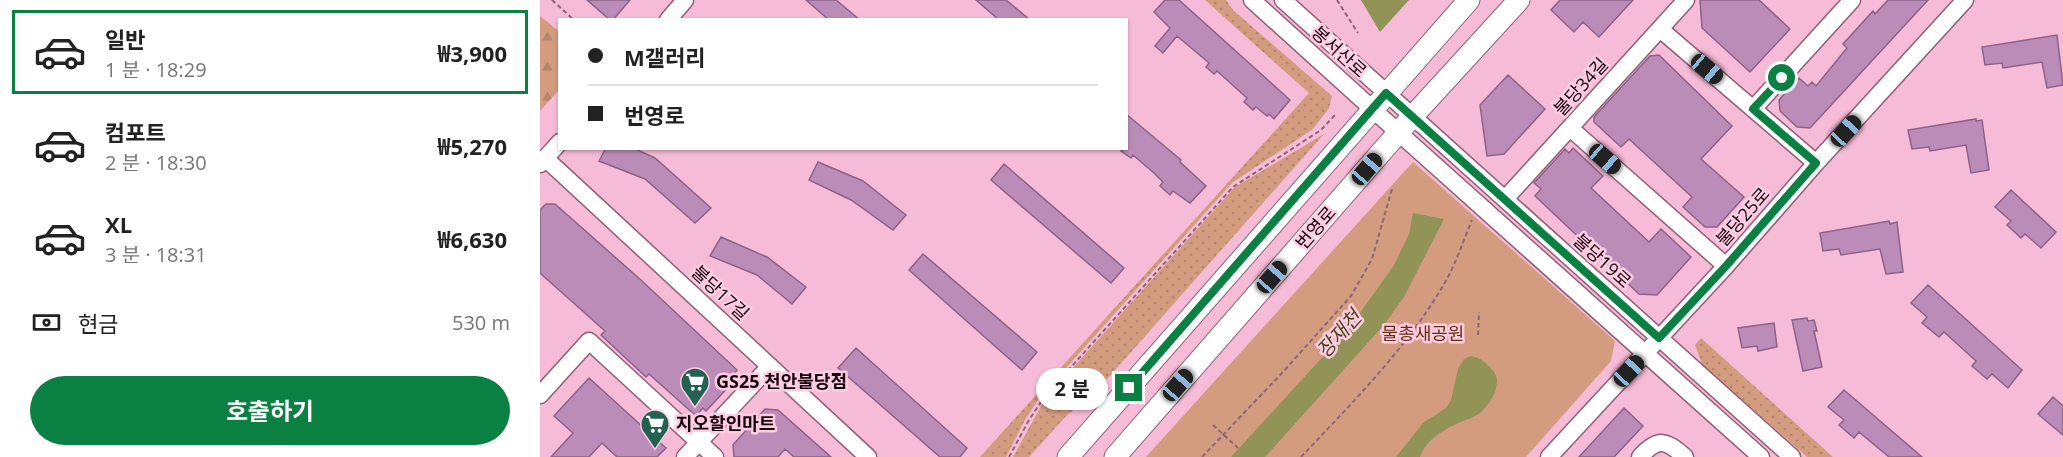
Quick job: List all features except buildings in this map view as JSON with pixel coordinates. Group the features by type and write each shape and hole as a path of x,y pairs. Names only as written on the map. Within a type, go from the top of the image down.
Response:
{"main road":[{"name":"번영로","path":"1068,457 1470,0"},
{"name":"번영로","path":"1114,457 1405,125 1519,0"}],"street":[{"path":"670,18 685,0"},
{"name":"봉서산로","path":"1252,0 1380,102"},
{"name":"봉서산로","path":"1283,0 1380,102 1405,125"},
{"name":"불당34길","path":"1505,199 1686,0"},
{"path":"1753,109 1852,0"},
{"name":"불당25로","path":"1549,457 1726,266 1816,163 1965,0"},
{"path":"1660,29 1816,163"},
{"path":"1405,125 1644,354 1761,457"},
{"name":"불당19로","path":"1405,125 1505,199 1792,457"},
{"path":"1570,128 1726,266"},
{"path":"542,161 558,144"},
{"name":"불당17길","path":"542,161 868,457"},
{"path":"540,395 589,341 716,457"},
{"path":"685,457 770,366"},
{"path":"1640,457 1649,447 1659,442 1670,444 1685,457"}],"path":[{"path":"552,0 572,18"},
{"path":"1337,0 1358,33"},
{"path":"1010,457 1029,420 1045,396 1233,187 1321,130 1335,115"},
{"path":"1202,457 1351,296 1372,259 1392,189"},
{"path":"1301,457 1346,410 1413,330 1445,282 1472,220"},
{"path":"1478,335 1479,312"},
{"path":"1213,424 1238,448"}],"green space":[{"path":"1205,0 1226,0 1233,10 1332,96 1329,108 1313,129 1232,183 1040,397 1006,457 980,457 1309,93"},
{"path":"540,16 558,30 558,91 540,111"},
{"path":"1324,134 1093,395 1067,415 1029,457 1013,457 1045,399 1235,187"},
{"name":"물총새공원","path":"1413,162 1615,341 1611,361 1526,457 1146,457"},
{"path":"1701,338 1833,457 1807,457 1702,364 1695,345"}],"shaded area":[{"path":"1361,0 1409,0 1380,32"},
{"path":"1413,213 1444,219 1404,297 1383,326 1265,457 1231,457 1350,327 1394,265 1409,234"},
{"path":"1471,356 1486,364 1496,377 1496,388 1488,405 1478,414 1437,435 1427,444 1420,457 1396,457 1423,423 1446,408 1451,400 1458,369 1464,359"}],"place":[{"name":"GS25 천안불당점","path":"695,408"},
{"name":"지오할인마트","path":"655,450"}],"route":[{"path":"1129,388 1386,93 1659,338 1816,163 1753,109 1782,78"}],"water label":[{"name":"장재천","path":"1339,334"}]}
